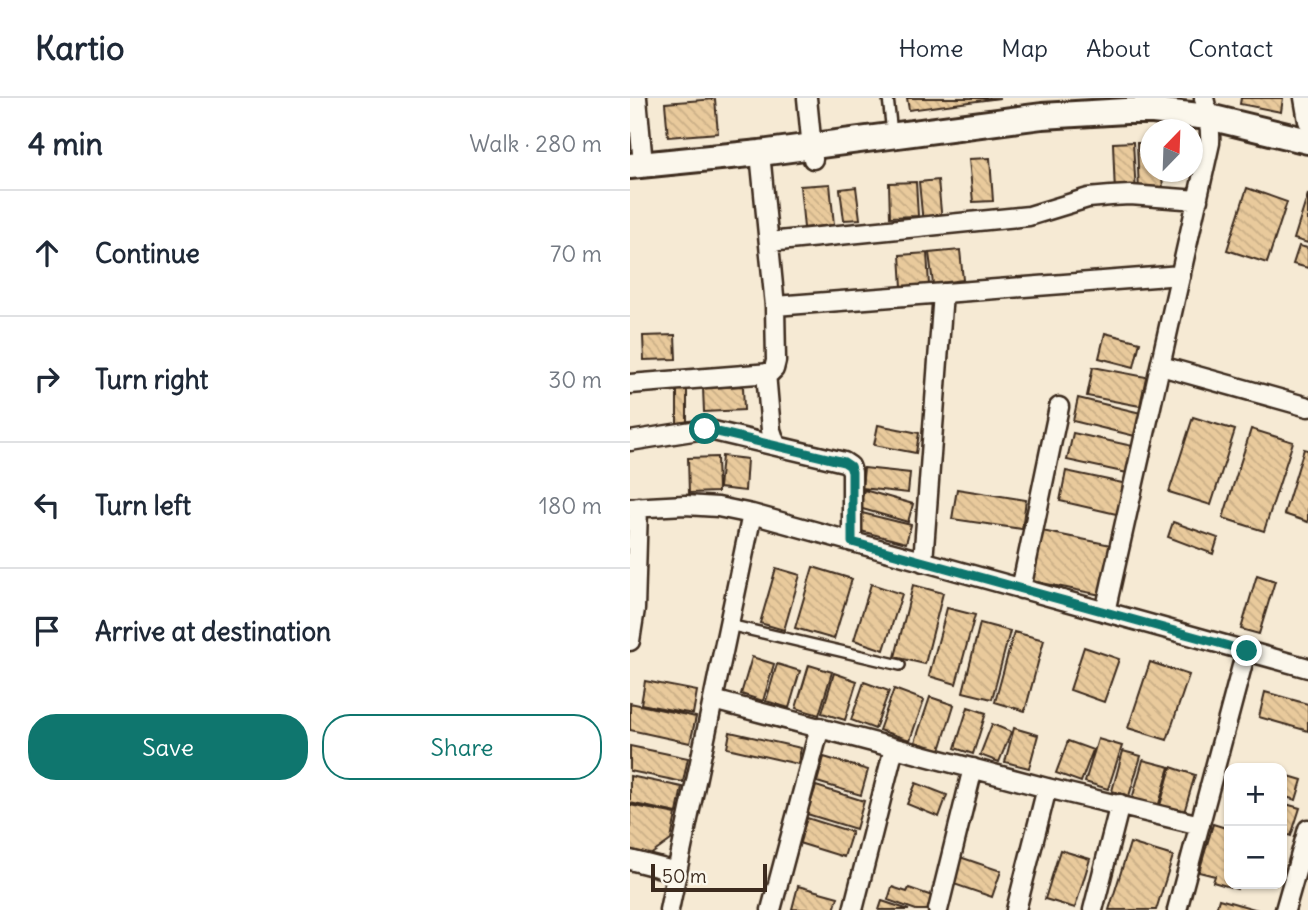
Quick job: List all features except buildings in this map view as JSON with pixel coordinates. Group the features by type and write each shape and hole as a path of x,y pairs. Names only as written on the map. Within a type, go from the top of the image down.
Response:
{"street":[{"path":"637,98 634,170 761,159 1050,114 1140,127"},
{"path":"807,98 813,152"},
{"path":"1304,98 1308,121"},
{"path":"813,152 892,135 1050,114 1153,111 1308,141"},
{"path":"1204,119 1232,135 1308,154"},
{"path":"1105,612 1210,143 1204,119"},
{"path":"630,384 770,373 774,369 775,306 761,159"},
{"path":"769,242 1029,216 1088,198 1130,195 1198,200"},
{"path":"775,306 1181,275"},
{"path":"923,562 943,293"},
{"path":"1161,366 1308,407"},
{"path":"766,373 771,430 776,445"},
{"path":"1021,589 1059,407"},
{"path":"630,441 700,429 844,462 850,466 852,472 852,542"},
{"path":"630,641 635,609 634,508 685,505 752,514 1308,668"},
{"path":"669,910 752,514"},
{"path":"1177,910 1247,651"},
{"path":"713,700 1047,788 1200,825"},
{"path":"771,910 820,727"},
{"path":"853,910 894,748"},
{"path":"938,910 973,768"},
{"path":"1016,910 1047,788"},
{"path":"1093,910 1120,804"},
{"path":"1285,910 1308,829"},
{"path":"630,860 677,872"}],"lane":[{"path":"888,98 892,135"},
{"path":"729,625 900,665"}],"route":[{"path":"705,429 762,441 844,462 850,466 852,542 1247,651"}]}
